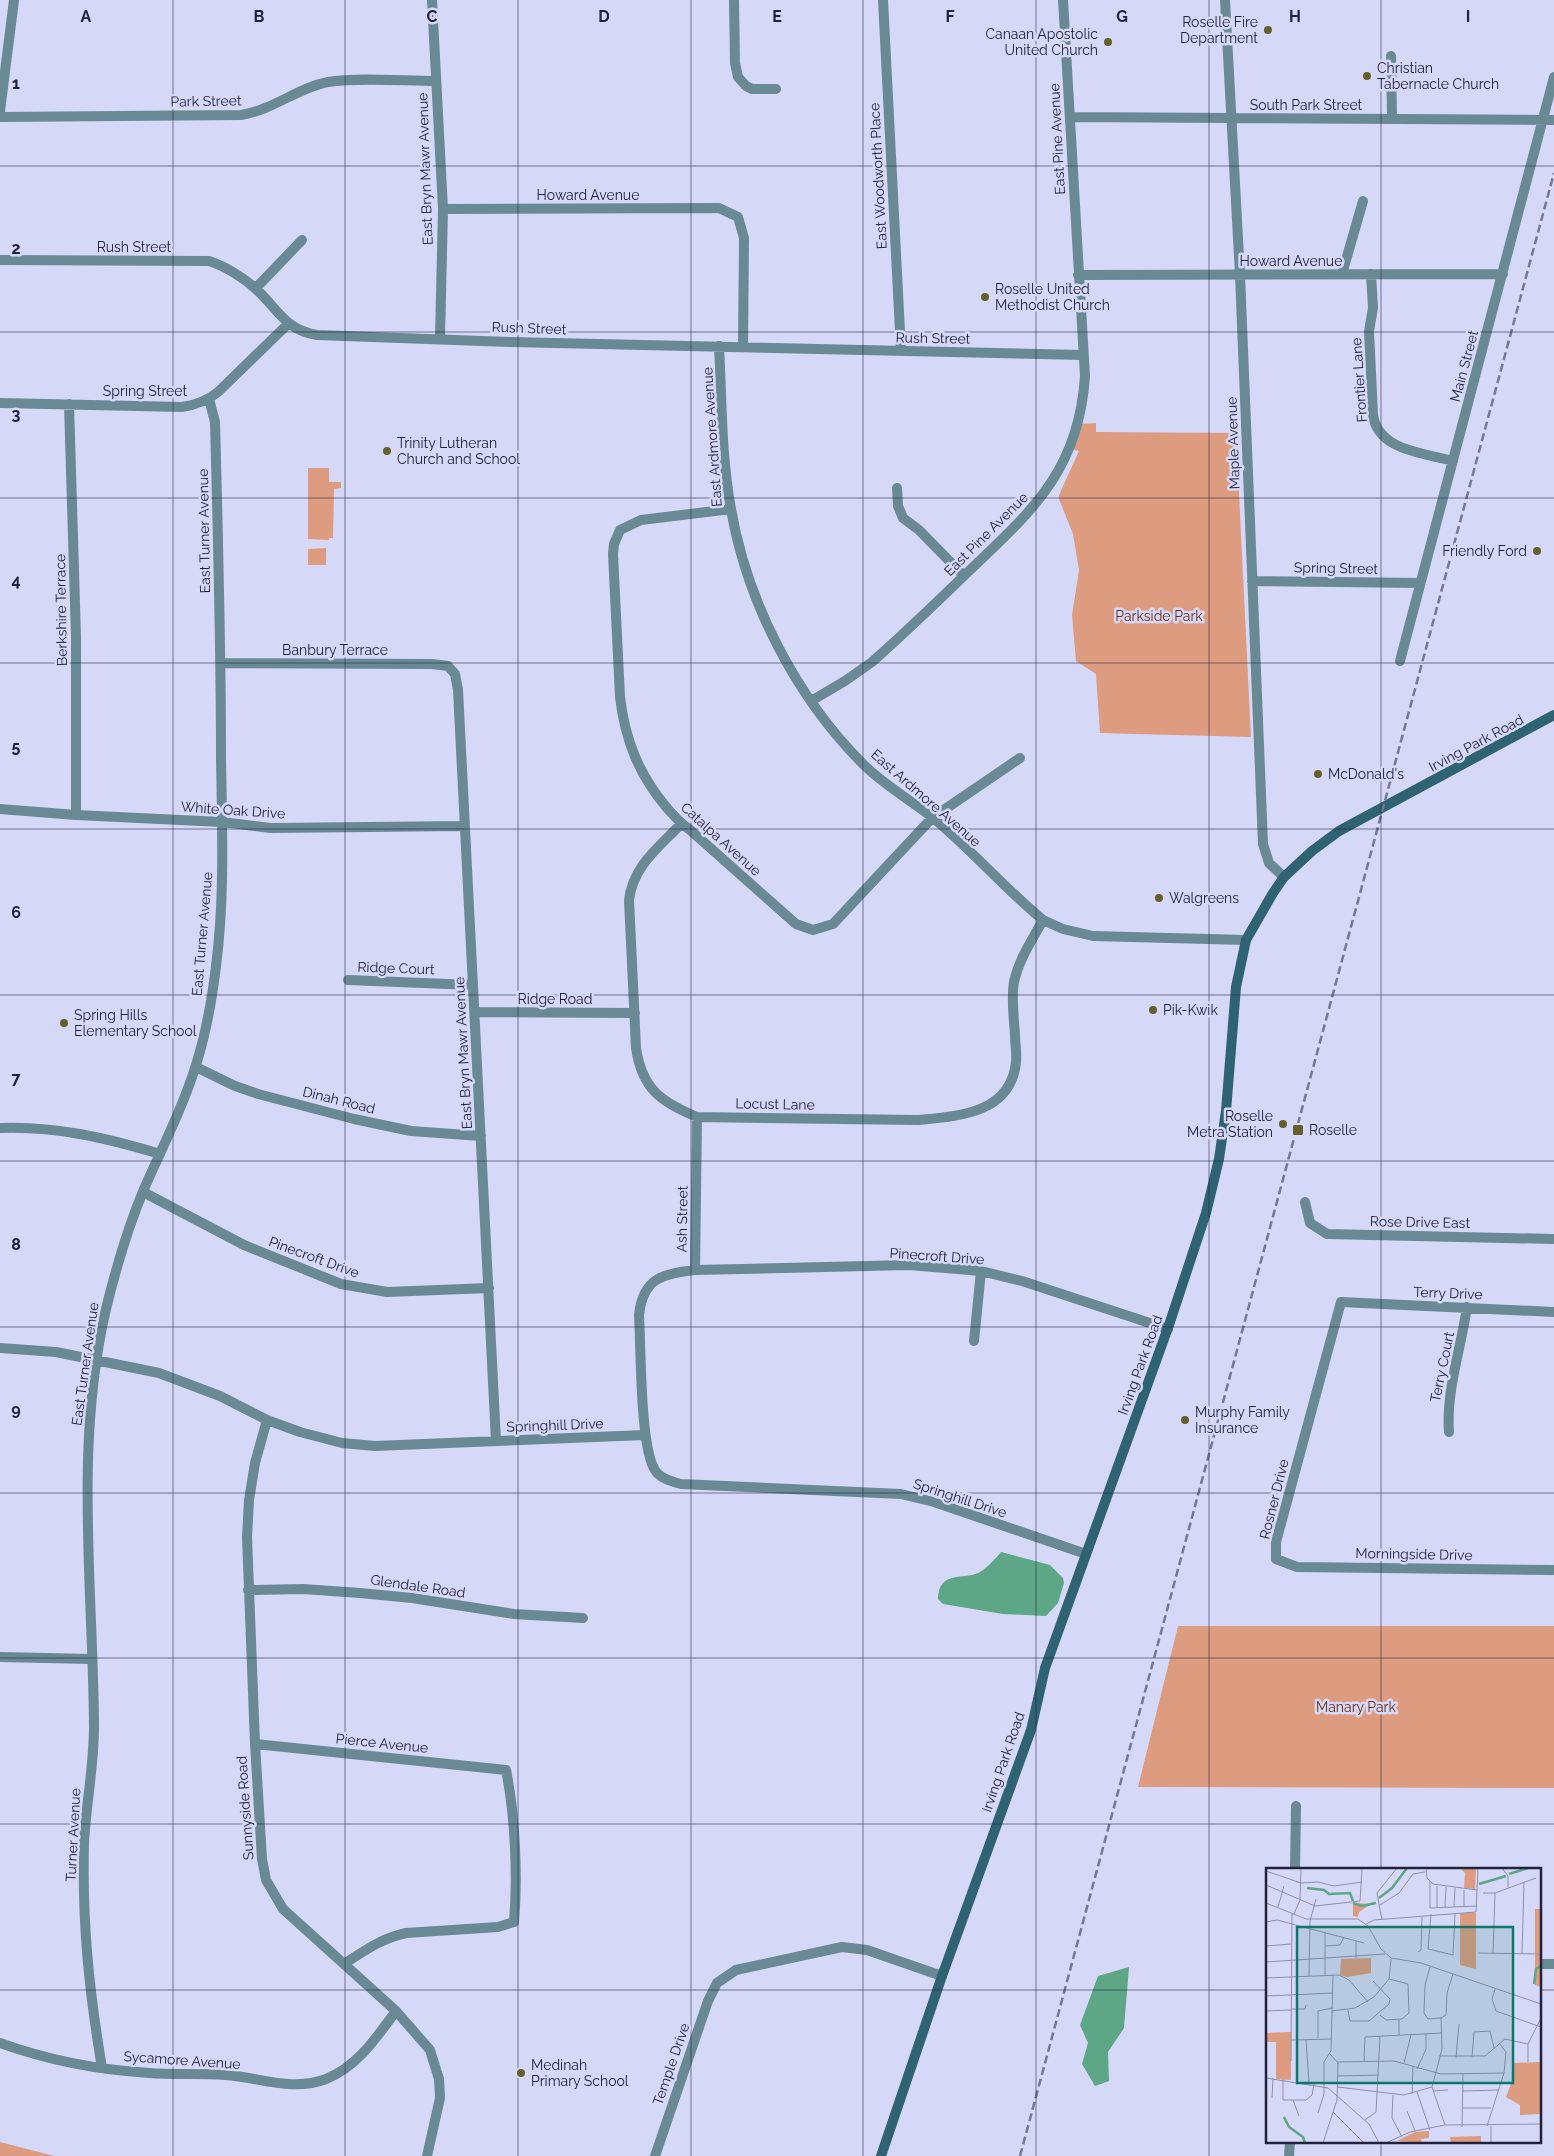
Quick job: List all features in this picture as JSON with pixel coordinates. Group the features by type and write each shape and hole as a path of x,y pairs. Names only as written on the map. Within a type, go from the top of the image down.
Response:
{"main road":[{"name":"Irving Park Road","path":"881,2156 942,1976 1031,1730 1045,1668 1168,1329 1208,1206 1219,1159 1226,1112 1236,987 1246,940 1284,876 1312,851 1339,831 1554,715"}],"street":[{"path":"0,111 14,0"},
{"name":"East Bryn Mawr Avenue","path":"432,0 443,209 440,338"},
{"path":"734,0 735,62 738,77 746,86 752,89 776,88"},
{"name":"East Woodworth Place","path":"883,0 901,351"},
{"name":"East Pine Avenue","path":"812,700 845,681 872,662 1025,517 1049,488 1071,447 1080,419 1085,376 1082,356 1064,0"},
{"name":"Maple Avenue","path":"1225,0 1240,275 1263,844 1269,863 1284,876"},
{"path":"1390,56 1392,119"},
{"name":"Main Street","path":"1400,661 1554,77"},
{"name":"Park Street","path":"0,117 241,115 262,110 307,88 327,82 436,81"},
{"name":"South Park Street","path":"1070,118 1542,119"},
{"path":"1542,119 1554,120"},
{"path":"1342,274 1364,201"},
{"name":"Howard Avenue","path":"443,209 719,208 738,217 744,238 743,347"},
{"path":"256,288 302,240"},
{"name":"Rush Street","path":"0,260 209,261 224,267 256,288 288,324 304,333 317,335 510,342 1082,356"},
{"name":"Frontier Lane","path":"1371,274 1373,308 1369,331 1373,415 1376,427 1382,437 1391,444 1453,461"},
{"name":"Howard Avenue","path":"1078,275 1503,274"},
{"name":"Spring Street","path":"0,403 194,405 209,399 288,324"},
{"name":"East Ardmore Avenue","path":"719,346 725,461 731,509 745,563 762,612 781,652 830,725 862,763 881,780 932,818 1043,920 1063,929 1093,936 1246,940"},
{"name":"East Turner Avenue","path":"89,1603 87,1483 89,1438 97,1360 114,1279 143,1192 196,1067 208,1016 216,964 220,918 222,822 221,663 215,422 209,399"},
{"name":"Berkshire Terrace","path":"69,404 76,637 76,815"},
{"path":"897,488 898,506 903,518 919,530 964,576"},
{"name":"Catalpa Avenue","path":"731,509 641,520 620,530 614,544 613,554 620,697 623,719 629,743 639,768 652,790 681,824 690,829 787,917 806,929 813,930 833,924 932,818 1020,758"},
{"name":"Spring Street","path":"1252,580 1420,583"},
{"name":"Banbury Terrace","path":"221,663 432,664 448,666"},
{"name":"East Bryn Mawr Avenue","path":"448,666 455,674 458,690 496,1441"},
{"name":"White Oak Drive","path":"0,810 222,822 271,828 464,826"},
{"name":"Locust Lane","path":"681,824 636,873 631,886 629,900 635,1013 638,1060 653,1092 673,1107 697,1117 919,1120 949,1117 988,1106 1004,1095 1012,1080 1016,1062 1014,982 1023,955 1043,920"},
{"name":"Ridge Court","path":"348,980 473,985"},
{"name":"Ridge Road","path":"475,1012 635,1013"},
{"name":"Dinah Road","path":"196,1067 235,1086 258,1094 354,1120 411,1130 482,1136"},
{"name":"Ash Street","path":"646,1435 639,1315 641,1302 653,1280 668,1273 695,1270 697,1117"},
{"path":"0,1128 44,1128 88,1134 160,1154"},
{"name":"Pinecroft Drive","path":"143,1192 244,1245 340,1284 387,1292 489,1288"},
{"name":"Rose Drive East","path":"1305,1202 1310,1223 1327,1234 1554,1239"},
{"name":"Pinecroft Drive","path":"695,1270 909,1265 981,1270 1168,1329"},
{"path":"974,1340 981,1270"},
{"name":"Terry Drive","path":"1341,1302 1554,1312"},
{"name":"Rosner Drive","path":"1276,1559 1276,1542 1341,1302"},
{"name":"Terry Court","path":"1449,1432 1448,1402 1463,1340 1467,1307"},
{"name":"Springhill Drive","path":"0,1348 45,1350 159,1374 190,1383 227,1399 267,1420 311,1436 342,1443 366,1445 646,1435 648,1457 655,1472 673,1482 901,1494 934,1502 1086,1554"},
{"name":"Sunnyside Road","path":"267,1420 255,1463 249,1500 248,1590 254,1744 262,1859 266,1880 283,1909 396,2011 430,2050 439,2079 438,2113 427,2156"},
{"name":"Morningside Drive","path":"1276,1559 1297,1567 1554,1570"},
{"name":"Glendale Road","path":"248,1590 303,1589 360,1593 412,1598 514,1614 583,1618"},
{"name":"Turner Avenue","path":"89,1603 94,1733 85,1837 83,1904 87,1974 102,2068"},
{"path":"0,1657 92,1659"},
{"name":"Pierce Avenue","path":"254,1744 506,1770 511,1794 516,1899 514,1922 498,1927 396,1935 375,1944 344,1964"},
{"path":"1294,1868 1296,1806"},
{"name":"Temple Drive","path":"654,2156 708,2001 717,1983 736,1970 842,1947 867,1950 942,1976"},
{"name":"Sycamore Avenue","path":"0,2044 41,2056 102,2068 148,2073 225,2075 285,2085 308,2084 332,2076 362,2056 396,2011"}],"green space":[{"name":"Parkside Park","path":"1096,423 1096,432 1236,433 1251,737 1100,733 1096,674 1076,661 1072,615 1079,570 1073,534 1059,499 1059,495 1079,451 1073,447 1080,424"},
{"path":"308,468 329,468 329,482 341,482 341,488 334,489 333,538 329,538 329,540 308,539"},
{"path":"326,548 326,565 308,565 308,549"},
{"name":"Manary Park","path":"1178,1626 1554,1626 1554,1788 1138,1787"},
{"path":"0,2142 54,2156 0,2156"}],"shaded area":[{"path":"1001,1552 1050,1565 1063,1578 1064,1583 1058,1603 1046,1616 1003,1614 943,1604 938,1599 939,1590 943,1583 953,1578 974,1575 980,1572"},
{"path":"1129,1967 1124,2028 1108,2052 1109,2081 1095,2086 1082,2064 1088,2043 1080,2025 1098,1976"}],"railway":[{"path":"1020,2156 1554,173"}],"place":[{"name":"Roselle Fire Department","path":"1268,30"},
{"name":"Canaan Apostolic United Church","path":"1108,42"},
{"name":"Christian Tabernacle Church","path":"1367,76"},
{"name":"Roselle United Methodist Church","path":"985,297"},
{"name":"Trinity Lutheran Church and School","path":"387,451"},
{"name":"Friendly Ford","path":"1537,551"},
{"name":"McDonald's","path":"1318,774"},
{"name":"Walgreens","path":"1159,898"},
{"name":"Pik-Kwik","path":"1153,1010"},
{"name":"Spring Hills Elementary School","path":"64,1023"},
{"name":"Roselle Metra Station","path":"1283,1124"},
{"name":"Roselle","path":"1298,1130"},
{"name":"Murphy Family Insurance","path":"1185,1420"},
{"name":"Medinah Primary School","path":"521,2073"}]}
